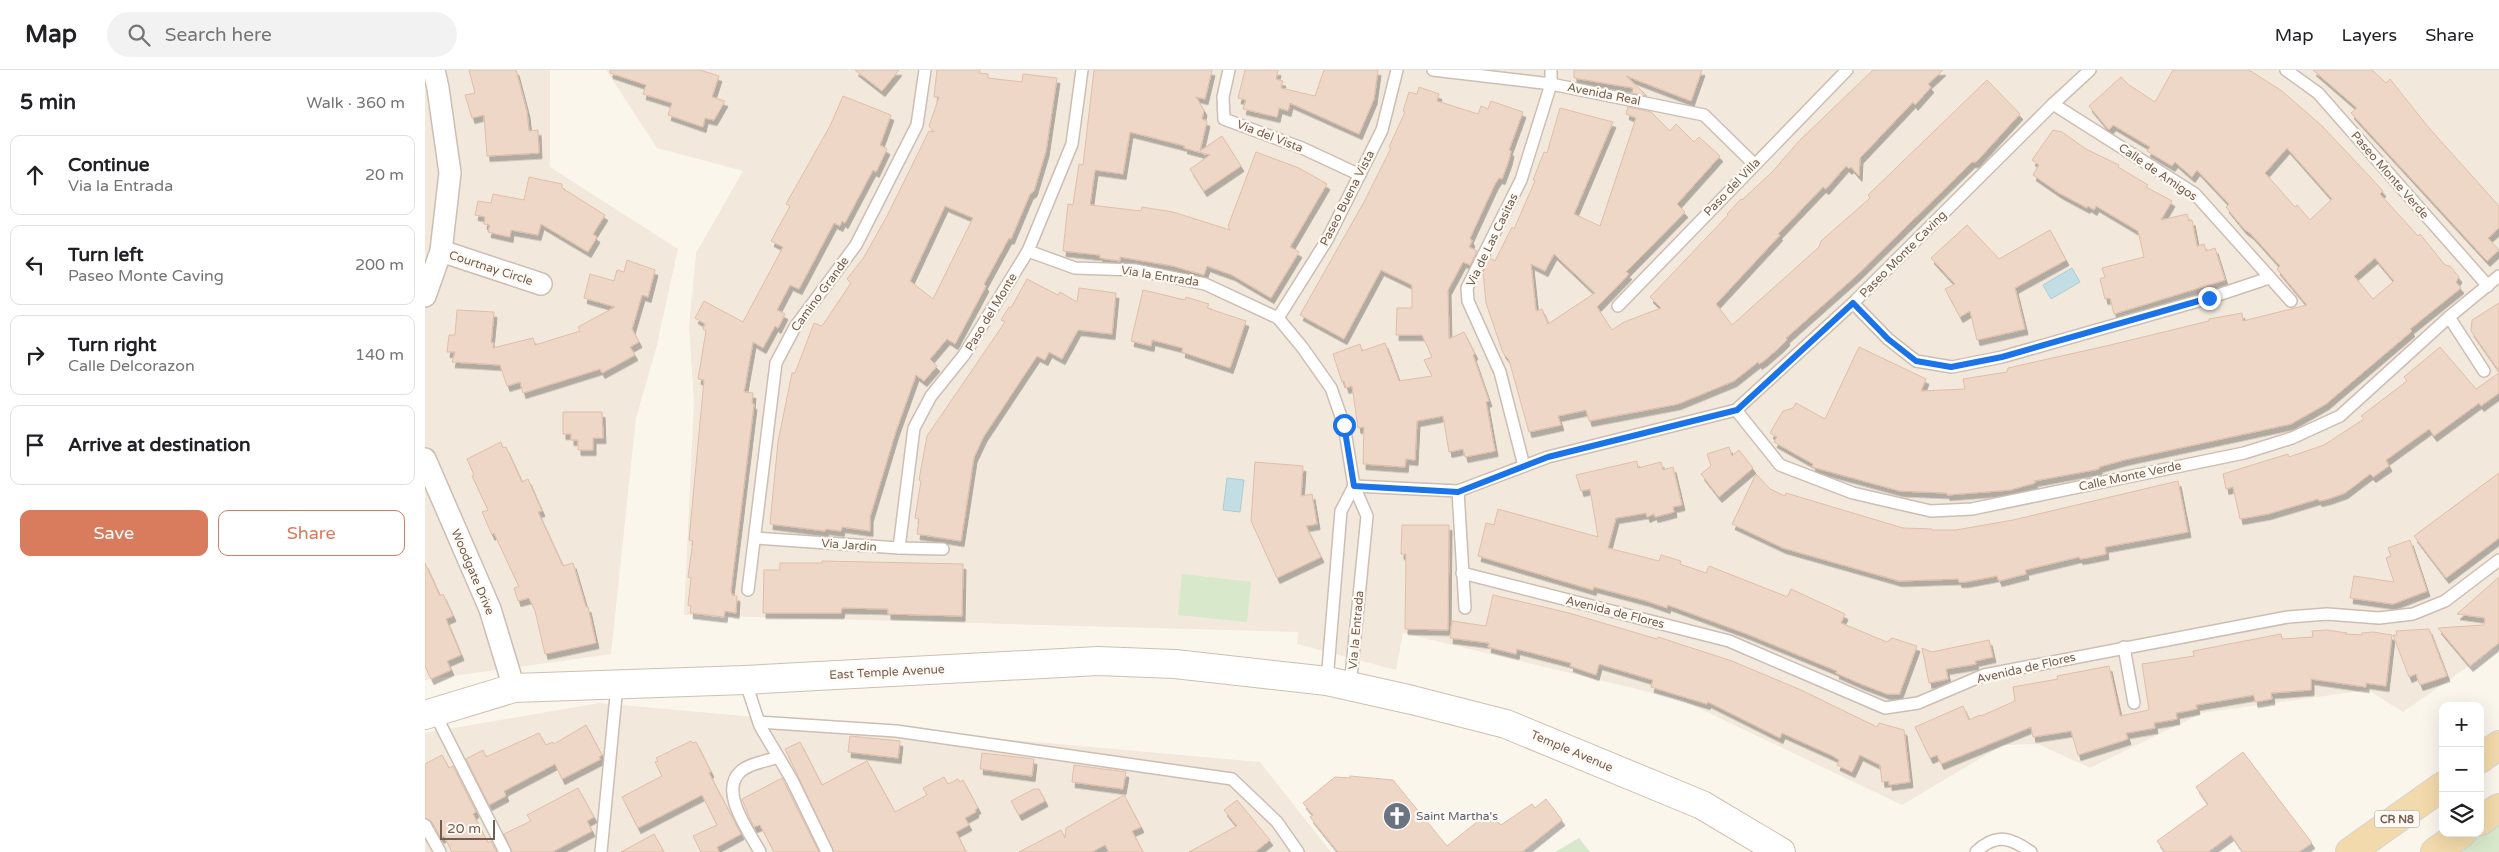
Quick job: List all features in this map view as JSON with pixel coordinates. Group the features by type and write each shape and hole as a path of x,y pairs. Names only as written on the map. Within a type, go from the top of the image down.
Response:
{"main road":[{"name":"East Temple Avenue","path":"429,714 514,688 745,680 1098,661 1175,664 1339,684"},
{"name":"Temple Avenue","path":"1339,684 1506,724 1702,805 1781,852"},
{"path":"2484,756 2499,745"},
{"name":"CR N8","path":"2351,852 2439,789"},
{"path":"2484,818 2499,808"},
{"path":"2435,852 2456,837"}],"street":[{"path":"425,296 441,251 450,173 438,88 433,70"},
{"name":"Courtnay Circle","path":"441,251 541,284"},
{"name":"Woodgate Drive","path":"425,459 490,609 514,688"}],"lane":[{"name":"Camino Grande","path":"748,590 756,538 776,363 795,327 856,245 917,125 925,70"},
{"name":"Paso del Monte","path":"899,548 914,428 931,396 964,355 1028,251 1072,144 1082,70"},
{"name":"Via del Vista","path":"1229,70 1223,97 1224,119 1302,148 1360,175"},
{"name":"Paseo Buena Vista","path":"1278,318 1327,240 1382,130 1397,70"},
{"name":"Avenida Real","path":"1433,70 1551,84 1704,115 1754,164"},
{"name":"Via de Las Casitas","path":"1524,466 1500,372 1468,301 1467,288 1521,180 1551,84 1551,70"},
{"name":"Paso del Villa","path":"1617,306 1847,70"},
{"name":"Paseo Monte Caving","path":"1354,486 1458,492 1548,457 1737,410 1853,303 2053,104 2091,70"},
{"name":"Paseo Monte Verde","path":"2286,70 2318,94 2487,286"},
{"name":"Calle de Amigos","path":"2053,104 2195,194 2291,301"},
{"name":"Via la Entrada","path":"1028,251 1075,268 1135,270 1205,284 1278,318 1331,388 1344,425 1354,486 1367,516 1339,684"},
{"name":"Calle Monte Verde","path":"1737,410 1780,465 1853,493 1922,509 1931,511 1971,509 2244,453 2292,438 2340,416 2449,317 2499,276"},
{"path":"1853,303 1888,339 1916,361 1951,367 2002,357 2209,298 2269,278"},
{"path":"2449,317 2484,371"},
{"name":"Via la Entrada","path":"1339,684 1341,511 1354,486"},
{"path":"1458,492 1465,608"},
{"name":"Via Jardin","path":"756,538 899,548 943,549"},
{"name":"Avenida de Flores","path":"1462,573 1729,641 1885,708 1918,703 1984,674 2288,617 2327,614 2379,618 2413,614 2445,601 2499,560"},
{"path":"2124,647 2134,702"},
{"path":"745,680 759,722 827,852"},
{"path":"601,852 617,684"},
{"path":"429,714 505,852"},
{"path":"759,722 896,731 1232,779 1277,822 1298,852"},
{"path":"760,852 731,792 734,780 742,770 778,757"},
{"path":"425,824 439,852"},
{"path":"1977,852 1982,846 2002,837 2015,841 2031,852"}],"shaded area":[{"path":"425,70 550,70 550,167 678,249 656,349 636,418 611,654 425,680"},
{"path":"606,70 2499,70 2499,645 2403,712 2368,690 2202,713 2090,768 2038,744 2003,745 1902,805 1682,700 1403,633 1396,670 1297,644 1298,632 684,615 694,402 689,327 696,253 743,171 657,148"},
{"path":"599,703 1260,762 1331,852 425,852 425,733"}],"green space":[{"path":"1182,574 1251,582 1247,622 1178,615"},
{"path":"2499,819 2499,852 2453,852 2474,837 2484,837 2484,830"},
{"path":"1579,838 1590,852 1555,852"}],"water":[{"path":"2072,268 2080,282 2051,299 2043,285"},
{"path":"1227,478 1244,480 1240,512 1223,510"}],"building":[{"path":"469,70 516,70 527,112 529,131 538,130 539,153 487,156 484,115 472,118 465,95 475,93"},
{"path":"610,70 700,70 719,76 712,97 725,101 714,120 705,118 703,127 668,115 672,103 643,94 646,85 610,73"},
{"path":"855,70 899,70 882,91"},
{"path":"937,70 980,70 979,73 988,74 988,78 1022,82 1023,74 1057,78 1046,151 1034,191 1030,194 1011,239 1009,238 984,284 986,286 955,344 947,339 930,359 937,366 924,381 916,375 896,431 870,517 870,531 842,527 841,531 826,529 825,531 770,524 778,442 792,373 795,373 814,323 822,326 851,283 847,279 864,257 887,216 929,131 934,132 929,126 939,97 934,97","holes":["945,206 973,218 933,299 910,281"]},
{"path":"1094,70 1212,70 1205,99 1196,97 1204,110 1202,119 1207,121 1200,151 1222,136 1241,166 1204,191 1190,169 1210,155 1184,148 1185,146 1130,132 1123,174 1095,170 1090,205 1141,211 1142,207 1173,212 1230,230 1228,226 1256,152 1299,168 1327,184 1290,247 1299,252 1271,298 1232,275 1207,266 1204,275 1173,266 1120,257 1120,261 1100,258 1100,255 1063,251 1068,204 1073,205 1079,164 1083,165"},
{"path":"1245,70 1278,70 1276,79 1283,81 1281,88 1315,96 1324,70 1378,70 1374,99 1359,134 1290,103 1288,111 1279,108 1277,117 1243,109 1246,100 1238,98"},
{"path":"1574,70 1702,70 1691,101 1626,76 1647,96 1632,93 1633,88 1574,78"},
{"path":"1873,70 1943,70 1928,84 1931,87 1915,105 1913,102 1860,158 1859,176 1851,167 1849,169 1846,166 1826,189 1823,187 1778,234 1780,235 1716,304 1732,325 1819,247 1821,241 1870,198 1868,195 1987,80 2020,114 1976,162 1972,162 1857,275 1786,338 1787,340 1780,347 1765,360 1759,364 1758,362 1734,381 1678,404 1589,421 1586,410 1558,416 1561,425 1529,432 1509,360 1503,353 1486,303 1483,272 1490,258 1495,261 1512,227 1514,229 1535,181 1533,180 1544,152 1547,153 1560,108 1613,122 1574,214 1600,226 1636,118 1626,114 1628,107 1651,112 1670,131 1676,124 1694,142 1699,137 1720,156 1677,204 1685,212 1626,272 1629,274 1597,307 1612,330 1624,322 1661,308 1650,297 1741,199 1773,171 1799,141","holes":["1554,254 1595,293 1548,324 1542,309 1536,311 1531,264 1545,271"]},
{"path":"2173,70 2249,70 2282,91 2322,126 2383,191 2380,194 2418,236 2420,234 2445,265 2450,266 2459,277 2456,282 2461,288 2410,329 2412,331 2326,404 2291,424 2124,460 2099,467 2099,469 2034,481 2035,483 2010,490 1947,495 1947,493 1900,491 1812,467 1813,464 1774,442 1777,437 1770,433 1783,411 1793,408 1796,403 1825,419 1859,347 1926,379 1921,391 1965,389 1963,379 2007,372 2008,368 2209,321 2209,319 2242,313 2243,321 2307,305 2277,269 2280,266 2251,234 2244,229 2226,207 2229,204 2197,170 2192,177 2175,162 2172,166 2147,151 2150,147 2113,125 2109,130 2089,106 2121,77 2129,85 2155,102","holes":["2287,148 2332,199 2310,220 2297,205 2295,207 2265,173","2375,258 2394,281 2373,299 2354,276"]},
{"path":"2313,70 2372,70 2386,83 2390,79 2429,128 2499,206 2499,228 2488,238 2499,250 2487,261 2351,113 2357,108"},
{"path":"1419,87 1439,94 1437,101 1478,114 1481,106 1488,109 1491,101 1523,112 1509,150 1511,151 1509,160 1502,179 1499,178 1495,184 1470,238 1472,241 1469,247 1477,251 1470,265 1463,262 1448,290 1449,339 1464,332 1475,354 1473,355 1489,401 1486,402 1495,451 1465,457 1463,449 1449,452 1443,416 1417,421 1415,460 1406,459 1405,467 1363,464 1364,427 1358,428 1352,386 1346,388 1344,381 1342,382 1333,354 1360,344 1362,351 1385,343 1399,381 1432,376 1424,360 1432,357 1422,335 1396,335 1397,308 1412,308 1412,285 1381,270 1344,339 1300,315 1364,202 1391,148 1389,147 1405,112 1403,111 1409,92 1417,94"},
{"path":"843,96 891,115 880,145 887,149 876,172 873,170 845,223 842,221 840,226 834,223 799,289 790,285 777,310 785,314 778,328 775,326 763,348 753,342 744,392 753,393 752,404 754,404 731,590 732,595 737,596 736,613 725,611 724,617 690,613 691,606 688,605 691,578 688,577 693,541 689,540 704,380 698,379 706,331 703,329 705,324 695,318 704,301 743,322 783,247 771,241 790,206 786,204 830,126"},
{"path":"2053,130 2062,132 2086,149 2119,165 2118,167 2148,185 2146,187 2172,201 2161,220 2187,214 2189,221 2192,220 2197,246 2204,244 2206,251 2215,248 2225,280 2114,314 2110,298 2105,299 2100,279 2105,277 2102,268 2144,257 2138,231 2096,206 2094,210 2088,206 2087,208 2059,193 2033,175 2039,165 2032,160"},
{"path":"529,177 562,184 562,188 605,215 593,234 597,237 588,252 541,224 538,235 511,230 510,237 488,232 490,225 484,224 485,217 475,215 478,201 491,203 493,194 524,200"},
{"path":"1967,225 1999,259 2050,230 2066,260 2015,288 2025,329 1977,340 1970,311 1960,317 1945,289 1955,284 1931,258"},
{"path":"627,260 655,270 648,297 642,295 632,329 639,342 630,347 635,355 602,373 600,369 523,393 520,382 507,386 500,365 452,362 455,352 447,352 449,335 455,335 457,310 494,312 491,343 494,343 493,348 533,338 535,345 580,331 578,327 615,307 584,298 590,274 614,281 617,270 624,272"},
{"path":"1027,279 1058,295 1060,292 1077,302 1079,288 1116,293 1112,334 1078,330 1062,359 1049,352 1045,360 1037,356 984,436 974,457 961,541 917,534 919,519 915,518 921,481 919,480 927,436 1005,322 1001,320 1009,307 1011,308"},
{"path":"1143,290 1185,300 1186,297 1209,304 1207,308 1246,321 1230,368 1182,352 1183,348 1152,340 1151,346 1131,341"},
{"path":"2499,303 2499,371 2471,331 2472,320"},
{"path":"2440,347 2476,389 2499,373 2499,393 2481,406 2479,403 2434,436 2429,429 2386,460 2389,466 2373,477 2370,474 2345,493 2268,514 2240,519 2233,487 2226,489 2223,474 2288,454 2289,457 2324,445 2364,419 2361,416 2407,381 2404,377"},
{"path":"563,412 602,412 603,438 593,438 593,450 578,450 578,440 571,440 571,434 563,434"},
{"path":"501,442 503,448 506,447 522,482 528,479 542,511 538,512 563,566 573,563 586,607 588,607 596,643 545,654 535,611 529,598 518,601 514,588 519,587 482,512 488,510 472,476 474,475 467,459"},
{"path":"1729,447 1732,456 1739,450 1753,468 1719,497 1701,474 1711,466 1707,454"},
{"path":"1637,461 1638,468 1661,462 1663,470 1673,467 1682,505 1673,507 1674,512 1655,517 1654,514 1647,517 1646,513 1616,518 1608,548 1659,561 1661,555 1681,561 1680,564 1706,573 1709,566 1785,596 1788,596 1791,589 1845,614 1841,623 1887,642 1892,638 1917,646 1899,695 1887,694 1861,684 1836,673 1837,671 1747,634 1668,605 1667,608 1594,587 1593,590 1478,556 1486,523 1494,525 1498,509 1598,537 1590,489 1581,491 1576,475"},
{"path":"1255,462 1303,466 1301,496 1312,494 1317,524 1306,526 1321,557 1277,578 1251,521"},
{"path":"2499,473 2499,538 2446,578 2414,536"},
{"path":"1756,474 1770,489 1785,496 1786,493 1903,528 1932,530 1956,530 2013,520 2178,481 2188,532 2105,547 2106,554 2080,559 2079,557 2025,570 2026,574 1999,581 1997,576 1965,582 1959,582 1958,579 1899,581 1783,548 1732,524"},
{"path":"1402,525 1449,525 1448,630 1405,629 1406,554 1401,554"},
{"path":"2410,540 2427,591 2393,604 2350,598 2354,576 2394,582 2386,558 2391,556 2388,548"},
{"path":"822,561 963,564 962,616 888,614 888,609 842,608 841,613 763,613 764,570 780,570 780,563 822,563"},
{"path":"425,563 440,596 443,594 453,616 446,619 461,655 447,661 451,670 431,679 425,666"},
{"path":"2499,577 2499,643 2470,666 2438,628 2484,625 2485,618 2457,614"},
{"path":"1493,595 1569,613 1657,639 1658,637 1732,661 1801,690 1877,727 1879,723 1904,730 1910,782 1889,785 1889,781 1882,782 1880,765 1860,755 1852,772 1837,765 1839,760 1833,756 1782,733 1780,738 1708,702 1707,704 1651,687 1653,680 1599,664 1596,675 1570,666 1571,663 1517,649 1516,654 1488,647 1489,643 1450,638 1452,621 1486,626"},
{"path":"2429,629 2447,676 2420,685 2416,674 2409,677 2393,635 2397,635 2396,631"},
{"path":"2327,630 2347,633 2345,634 2362,635 2362,633 2373,632 2392,635 2386,686 2366,683 2366,687 2311,679 2311,690 2271,693 2272,699 2255,702 2254,695 2196,705 2197,709 2176,713 2177,719 2154,723 2155,728 2126,733 2128,739 2078,755 2071,731 2033,737 2031,727 1941,764 1937,755 1930,758 1915,727 1963,706 1969,720 2015,701 2013,687 2058,679 2057,676 2109,666 2120,716 2149,710 2142,664 2194,656 2193,651 2281,634 2282,639 2313,637 2312,631"},
{"path":"1989,640 1993,657 1975,661 1976,664 1946,669 1948,679 1929,683 1922,648 1932,652"},
{"path":"586,725 602,755 599,757 601,759 562,779 555,764 504,791 506,796 489,805 466,759 483,750 486,757 539,733 546,745 553,742 554,744"},
{"path":"850,736 900,741 898,758 848,752"},
{"path":"691,741 692,743 696,742 711,772 709,773 741,834 717,847 719,852 701,852 693,836 717,825 702,795 638,828 622,797 662,776 655,762 658,761 656,758"},
{"path":"800,742 822,785 867,761 895,812 927,795 923,788 944,777 948,784 958,779 960,782 963,780 978,808 975,810 976,812 965,818 969,825 956,832 966,852 834,852 785,749"},
{"path":"2243,752 2312,843 2299,852 2243,852 2231,835 2208,852 2165,852 2157,841 2208,804 2196,787"},
{"path":"982,753 1034,759 1032,776 980,769"},
{"path":"442,755 449,768 453,766 476,812 473,814 488,843 491,841 497,852 452,852 444,836 441,838 431,821 425,818 425,764"},
{"path":"1074,765 1126,772 1123,789 1072,782"},
{"path":"1350,776 1393,780 1447,846 1488,813 1501,825 1532,804 1535,808 1546,799 1562,820 1522,852 1338,852 1310,817 1313,815 1303,803 1335,777 1350,778"},
{"path":"782,778 819,852 774,852 760,825 754,827 750,819 742,799"},
{"path":"578,788 594,817 587,821 592,831 552,852 512,852 504,834 531,821 527,815"},
{"path":"1034,789 1039,789 1045,801 1019,815 1011,801"},
{"path":"1124,795 1141,827 1132,831 1143,852 1109,852 1105,845 1092,852 1019,852 1061,830 1065,838 1066,828"},
{"path":"1237,800 1270,840 1255,852 1189,852 1237,826 1224,810"},
{"path":"654,834 664,852 621,852"}],"place":[{"name":"Saint Martha's","path":"1397,816"}],"route":[{"path":"1344,425 1354,486 1458,492 1548,457 1737,410 1853,303 1888,339 1916,361 1951,367 2002,357 2209,298"}]}
